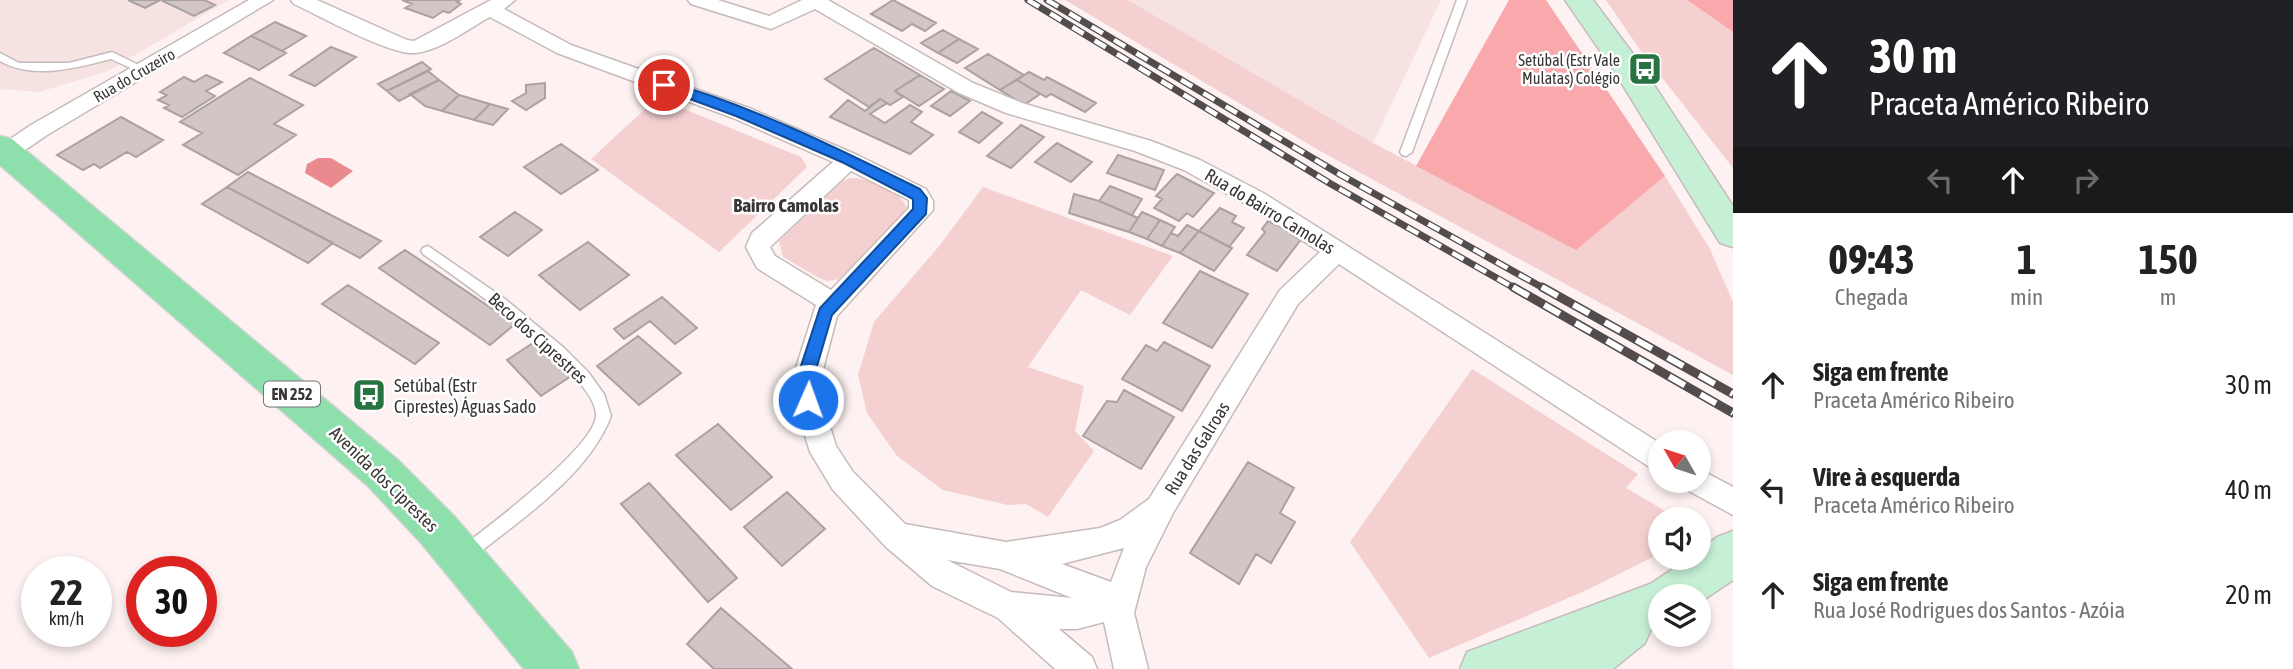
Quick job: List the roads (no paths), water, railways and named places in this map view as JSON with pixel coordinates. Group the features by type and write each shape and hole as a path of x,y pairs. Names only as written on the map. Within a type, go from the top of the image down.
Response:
{"main road":[{"path":"1579,0 1625,65 1733,234"},
{"name":"Avenida dos Ciprestes","path":"3,149 373,464 461,556 555,669"},
{"path":"1689,584 1733,552"},
{"path":"1485,669 1648,606"},
{"path":"1576,669 1648,612"}],"street":[{"name":"Rua do Cruzeiro","path":"3,149 263,0"},
{"path":"301,0 411,47 428,43 497,4 564,49 741,113 915,192 920,198 922,208 832,303 821,321 807,377 808,400 814,426 824,452 838,473 897,537 943,576 1009,607 1080,669"},
{"path":"698,0 771,23 814,0"},
{"name":"Rua do Bairro Camolas","path":"814,0 966,88 1014,108 1143,146 1192,165 1257,200 1648,451"},
{"path":"832,303 766,261 758,247 761,239 849,160"},
{"name":"Rua das Galroas","path":"1131,669 1119,625 1119,601 1131,565 1162,504 1289,297 1336,252"},
{"path":"1001,555 1052,552 1095,543 1129,531 1162,504"},
{"path":"897,537 1001,555 1119,601"},
{"path":"1009,607 1065,616 1096,611 1119,601"}],"lane":[{"path":"1406,152 1462,0"},
{"path":"0,56 17,66 69,66 112,55 143,70"},
{"name":"Beco dos Ciprestres","path":"428,251 509,307 594,388 604,409 601,427 581,453 461,556"}],"railway":[{"path":"1028,0 1331,184 1516,289"},
{"path":"1047,0 1341,175 1545,289"},
{"path":"1513,287 1733,413"},
{"path":"1542,287 1733,394"}],"place":[{"name":"Setúbal (Estr Vale Mulatas) Colégio","path":"1645,69"},
{"name":"Setúbal (Estr Ciprestes) Águas Sado","path":"369,395"}],"district":[{"name":"Bairro Camolas","path":"786,205"}]}
